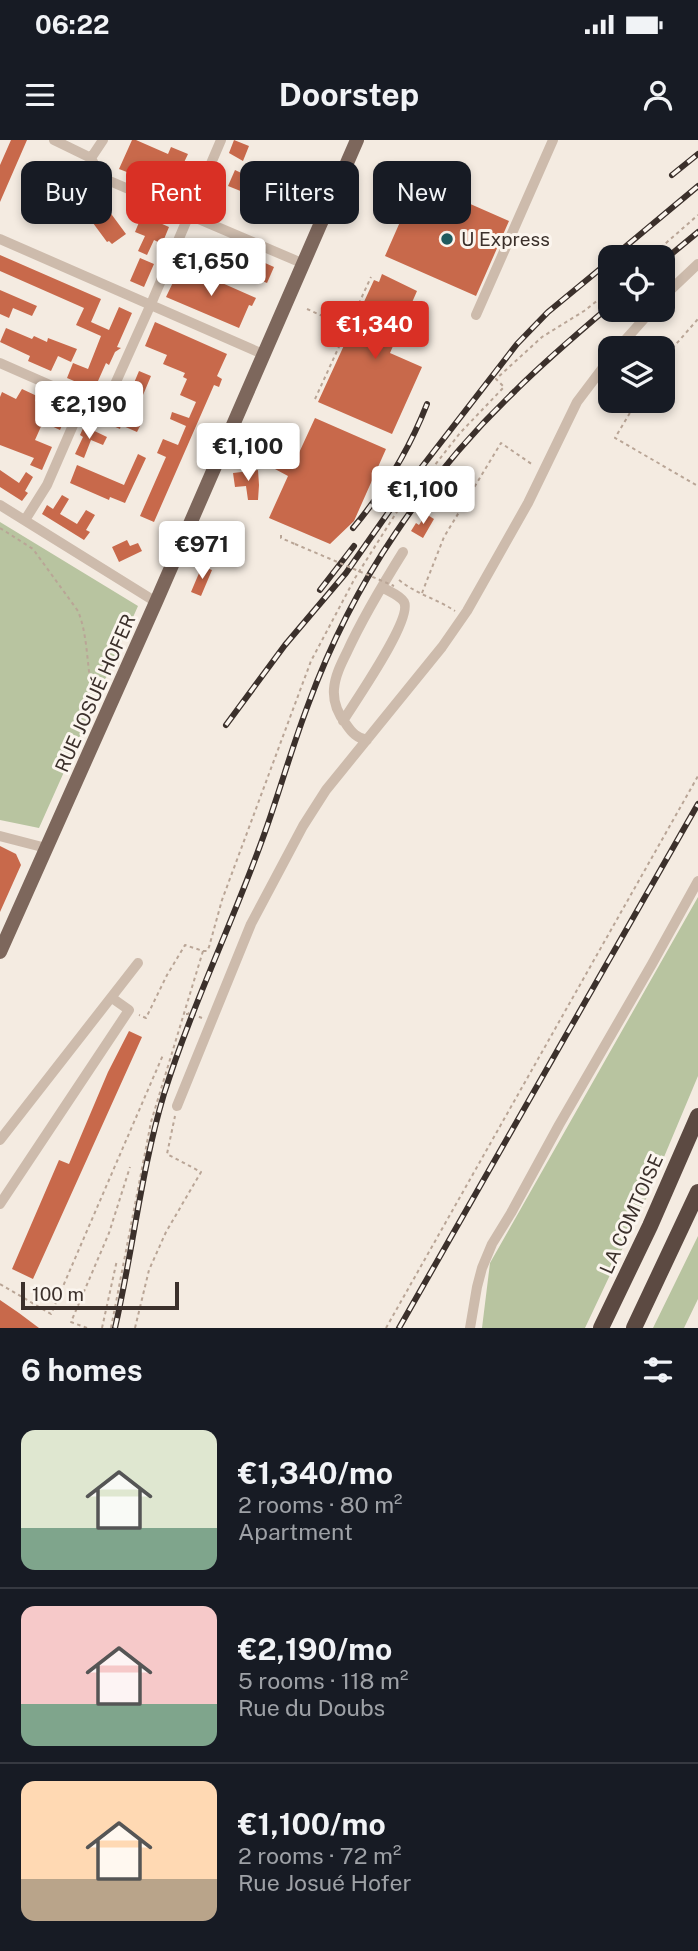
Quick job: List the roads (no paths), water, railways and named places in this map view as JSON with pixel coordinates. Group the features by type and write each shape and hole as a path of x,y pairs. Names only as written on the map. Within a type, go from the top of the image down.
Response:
{"highway":[{"name":"LA COMTOISE","path":"601,1328 650,1226 698,1116"},
{"path":"634,1328 698,1192"}],"main road":[{"name":"RUE JOSUÉ HOFER","path":"0,953 265,355 357,140"}],"street":[{"path":"54,140 91,158 104,179 126,188"},
{"path":"91,158 103,140"},
{"path":"212,161 221,140"},
{"path":"476,315 553,140"},
{"path":"0,363 99,406 107,402 185,224"},
{"path":"210,224 304,264"},
{"path":"0,239 265,355"},
{"path":"675,286 698,264"},
{"path":"629,336 641,322"},
{"path":"177,1107 251,924 313,809 463,617 491,570 578,402 598,375"},
{"path":"25,520 47,485 84,400"},
{"path":"0,505 156,602"},
{"path":"367,740 352,733 343,721 335,701 334,689 337,675 355,635 403,552"},
{"path":"343,721 397,634 404,616 405,606 401,599 382,587"},
{"path":"0,836 46,848"},
{"path":"470,1328 477,1286 492,1244 698,881"},
{"path":"0,1140 138,963"},
{"path":"0,1204 129,1010 112,998"}],"railway":[{"path":"672,175 698,154"},
{"path":"627,245 698,186"},
{"path":"675,251 698,232"},
{"path":"226,725 285,645 346,573 404,490 517,344 548,312 598,271"},
{"path":"115,1328 149,1152 164,1094 187,1028 253,865 308,705 336,639 382,554 451,459 526,380 598,316"},
{"path":"353,528 395,469 427,404"},
{"path":"320,590 354,546"},
{"path":"399,1328 698,804"}],"place":[{"name":"U Express","path":"447,239"}]}
